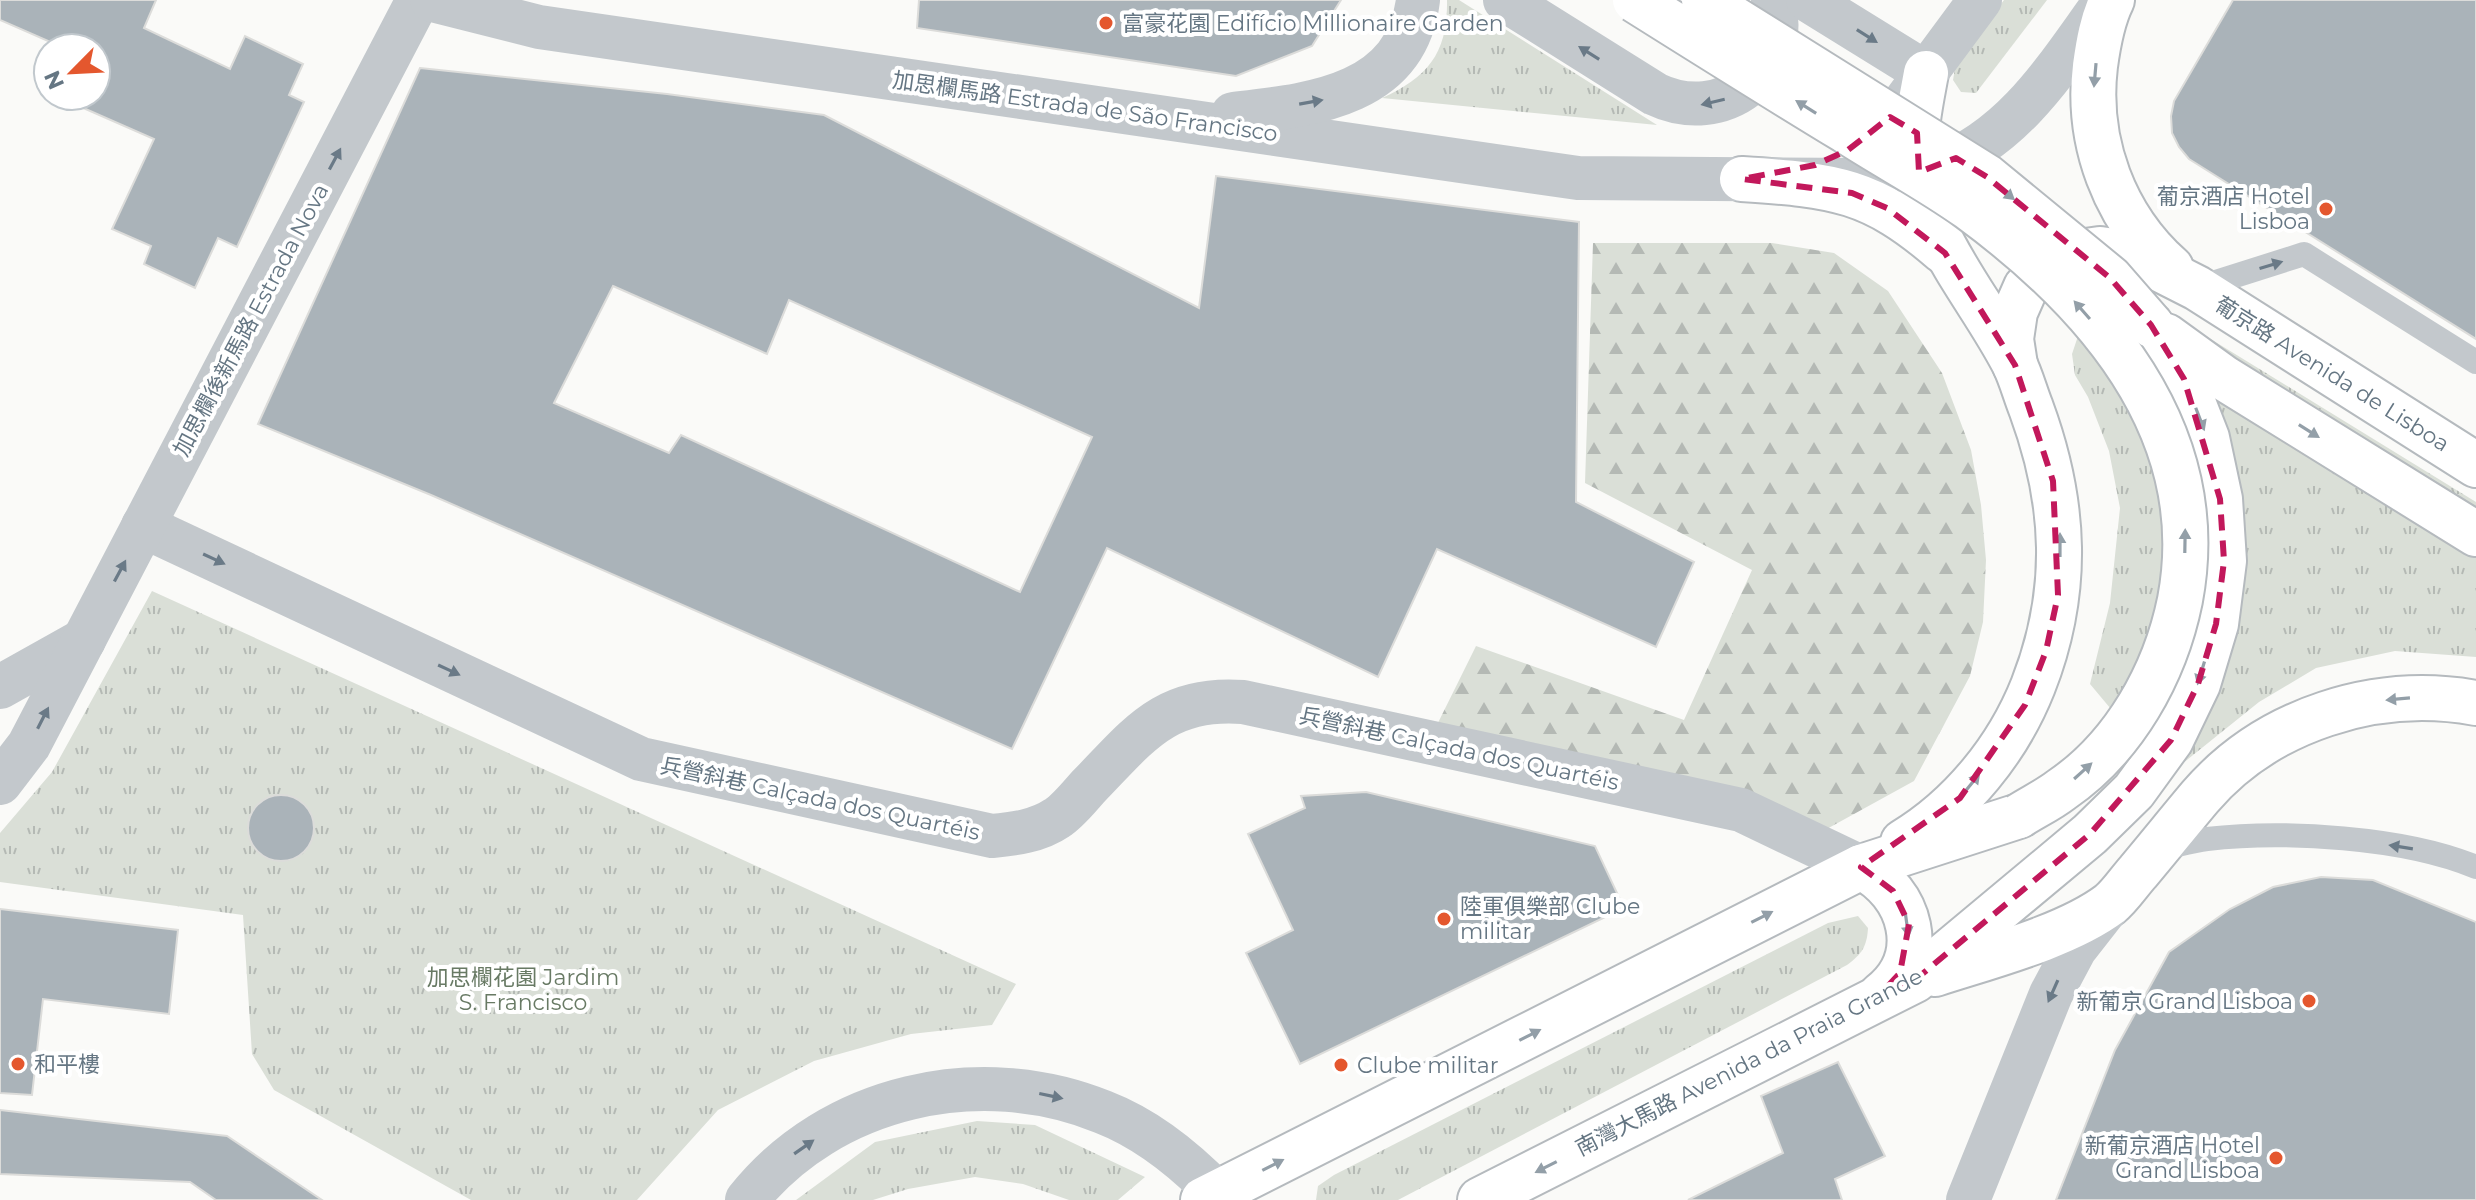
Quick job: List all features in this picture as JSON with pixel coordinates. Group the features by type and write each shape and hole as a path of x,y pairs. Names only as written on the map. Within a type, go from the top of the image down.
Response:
{"main road":[{"path":"1635,0 1969,208 2061,285 2140,381 2162,426 2178,474 2186,524 2184,575 2175,625 2158,673 2132,716 2100,756 2063,789 2019,816 1864,866"},
{"path":"1704,0 1987,177 2110,278 2151,325 2224,378 2476,534"},
{"path":"2109,0 2093,83 2094,121 2101,159 2115,195 2135,229 2159,258 2192,286"},
{"path":"1210,1196 1864,866 1916,835 1960,798 1996,754 2018,717 2046,651 2058,595 2060,538 2053,481 2015,365 1945,253 1929,219 1916,146 1926,73"},
{"path":"1742,179 1816,184 1852,193 1887,208 1917,228 1945,253"},
{"path":"2015,365 2011,339 2015,312 2026,287 2046,267 2072,253 2100,249 2128,253 2192,286"},
{"name":"葡京路 Avenida de Lisboa","path":"2192,286 2476,465"},
{"name":"南灣大馬路 Avenida da Praia Grande","path":"1480,1200 1915,980 2090,834 2134,791 2171,740 2198,684 2216,624 2224,561 2220,499 2207,438 2184,379 2151,325"},
{"path":"1915,980 2026,945 2111,903 2202,794 2241,759 2308,720 2332,711 2383,701 2435,698 2476,703"},
{"path":"1864,866 1893,891 1909,924 1908,949 1900,973 1875,1000"}],"street":[{"name":"加思欄後新馬路 Estrada Nova","path":"0,783 29,745 418,0"},
{"name":"加思欄馬路 Estrada de São Francisco","path":"432,0 539,27 1578,178 1742,179"},
{"path":"1179,120 1322,101 1350,92 1375,76 1396,55 1410,29 1418,0"},
{"path":"1505,0 1655,94 1680,103 1699,105 1724,100 1741,91 1763,68 1772,52 1776,33 1773,0"},
{"path":"1808,0 1926,73"},
{"path":"1742,179 1803,168 1848,150 1878,128 1904,103 1980,0"},
{"path":"1742,179 1867,180 1919,172 1972,151 2003,130 2029,104 2109,0"},
{"name":"兵營斜巷 Calçada dos Quartéis","path":"143,526 641,759 992,836 1026,832 1057,818 1126,746 1160,718 1201,703 1222,701 1243,702 1741,810 1864,866"},
{"path":"0,687 84,640"},
{"path":"1968,1200 2051,994 2075,949 2111,903"},
{"path":"747,1200 787,1159 853,1118 901,1099 976,1089 1041,1094 1103,1112 1149,1135 1189,1166 1210,1196"}],"lane":[{"path":"2192,286 2304,254 2476,362"},
{"path":"2156,850 2206,839 2325,838 2408,848 2476,867"}],"highlighted area":[{"path":"1890,117 1917,133 1919,172 1956,158 1987,177 2110,278 2151,325 2184,379 2220,499 2224,561 2216,624 2198,684 2171,740 2090,834 1915,980 1875,1000 1900,973 1909,924 1893,891 1861,867 1960,798 2025,705 2046,651 2058,595 2053,481 2015,365 1945,253 1887,208 1852,193 1742,179 1815,165 1848,150"}],"green space":[{"path":"1447,0 1459,0 1657,125 1382,98 1412,81 1432,61 1444,35"},
{"path":"2004,0 2047,0 1976,93 1961,92 1953,80 1956,63"},
{"path":"1593,243 1772,243 1834,253 1888,291 1942,373 1971,450 1981,505 1986,560 1983,622 1970,676 1914,781 1814,836 1429,741 1476,646 1684,720 1752,570 1585,483"},
{"path":"2165,311 2476,502 2476,657 2395,651 2316,668 2259,702 2167,776 2090,684 2110,603 2120,508 2109,451 2088,397 2075,375 2072,354 2083,321"},
{"name":"加思欄花園 Jardim S. Francisco","path":"152,591 1016,984 992,1025 911,1034 814,1061 718,1110 637,1200 471,1200 274,1090 252,1054 243,915 0,882 0,833 52,772"},
{"path":"1858,916 1868,928 1865,945 1847,965 1398,1200 1316,1200 1318,1186 1334,1175 1828,923"},
{"path":"977,1121 1035,1125 1145,1177 1118,1200 1069,1200 1023,1184 975,1177 908,1189 873,1200 796,1200 875,1142"}],"building":[{"path":"0,0 156,0 144,28 230,69 245,36 303,64 289,95 304,102 237,247 218,238 195,288 144,264 151,246 112,229 154,139 92,112 112,112 112,32 32,34 0,20"},
{"name":"富豪花園 Edifício Millionaire Garden","path":"919,0 1341,0 1312,46 1236,76 917,28"},
{"name":"葡京酒店 Hotel Lisboa","path":"2233,0 2476,0 2476,339 2189,159 2179,147 2172,133 2174,101"},
{"path":"420,68 667,94 824,115 1199,308 1216,176 1579,222 1576,502 1694,562 1656,647 1437,549 1378,677 1107,548 1012,749 431,495 258,424","holes":["613,286 767,354 789,300 1092,437 1020,592 681,435 669,453 554,403"]},
{"name":"陸軍俱樂部 Clube militar","path":"1366,792 1595,846 1624,908 1300,1064 1246,953 1293,930 1248,834 1305,808 1301,796"},
{"path":"281,795 294,798 304,805 311,815 314,828 311,841 304,851 294,858 281,861 268,858 258,851 251,841 248,828 251,815 258,805 268,798"},
{"name":"新葡京 Grand Lisboa","path":"2321,877 2373,880 2476,922 2476,1200 2056,1200 2115,1050 2169,952 2230,909 2273,887"},
{"path":"0,909 178,930 169,1014 43,999 32,1095 0,1093"},
{"path":"1838,1062 1885,1156 1835,1179 1842,1200 1688,1200 1783,1153 1761,1096"},
{"path":"0,1110 227,1136 322,1200 216,1200 190,1182 0,1174"}],"place":[{"name":"富豪花園 Edifício Millionaire Garden","path":"1106,23"},
{"name":"葡京酒店 Hotel Lisboa","path":"2326,209"},
{"name":"陸軍俱樂部 Clube militar","path":"1444,919"},
{"name":"新葡京 Grand Lisboa","path":"2309,1001"},
{"name":"和平樓","path":"18,1064"},
{"name":"Clube militar","path":"1341,1065"},
{"name":"新葡京酒店 Hotel Grand Lisboa","path":"2276,1158"}]}
